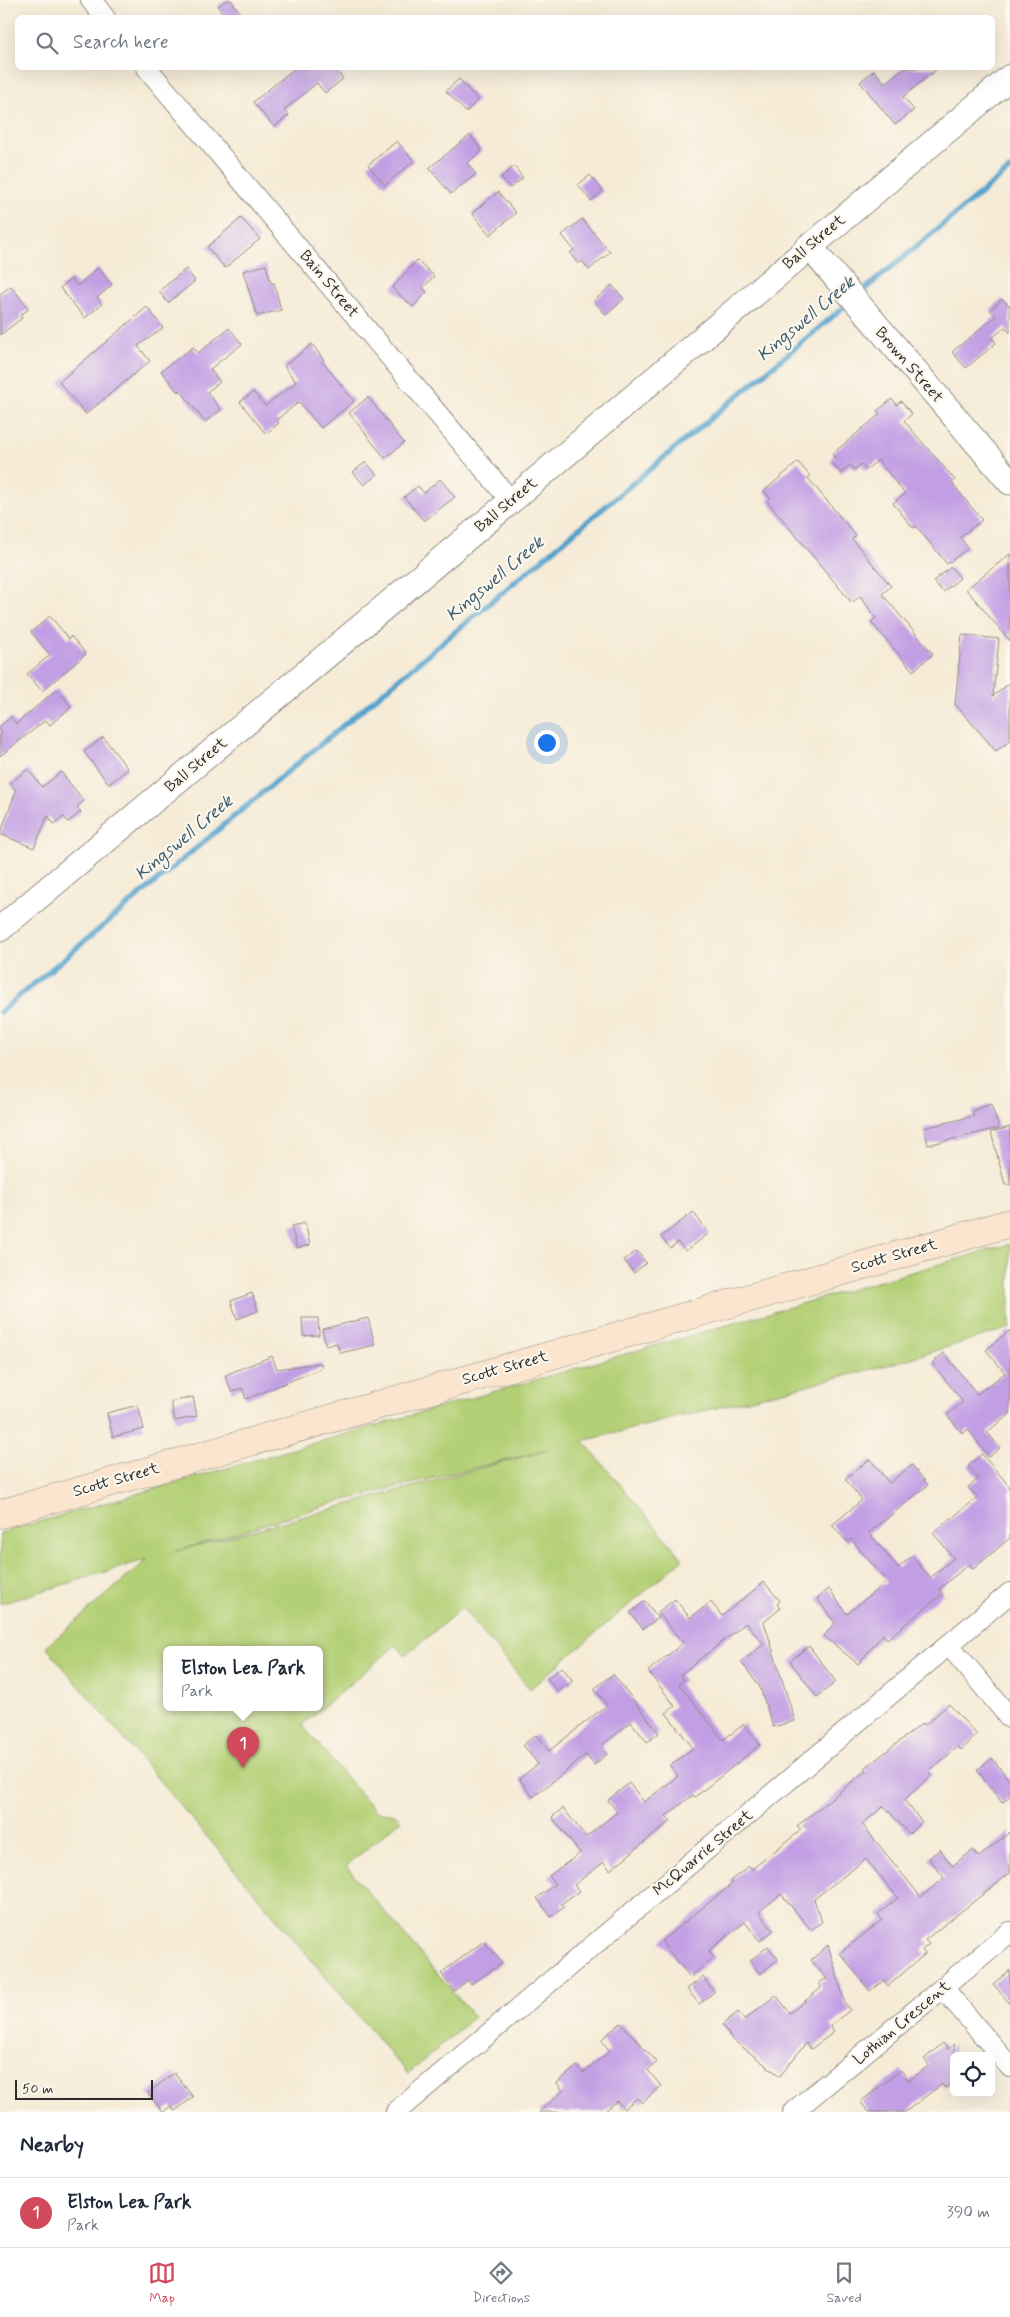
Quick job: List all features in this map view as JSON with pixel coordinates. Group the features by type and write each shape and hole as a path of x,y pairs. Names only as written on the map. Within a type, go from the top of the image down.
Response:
{"main road":[{"name":"Scott Street","path":"0,1514 1010,1223"}],"street":[{"path":"90,0 102,15"},
{"name":"Bain Street","path":"149,70 511,501"},
{"name":"Ball Street","path":"0,929 511,501 1010,77"},
{"name":"Brown Street","path":"809,246 1010,482"},
{"name":"McQuarrie Street","path":"396,2112 1010,1594"},
{"path":"949,1645 1010,1718"},
{"name":"Lothian Crescent","path":"794,2112 944,1989 1010,1932"},
{"path":"944,1989 1010,2067"}],"green space":[{"path":"1010,1244 1010,1328 888,1365 583,1441 683,1559 530,1689 462,1608 405,1656 396,1645 323,1707 323,1646 163,1646 163,1711 318,1711 302,1725 375,1811 395,1814 401,1820 346,1866 474,2017 408,2074 46,1647 148,1559 0,1604 0,1533","holes":["551,1449 173,1552 337,1502"]}],"building":[{"path":"226,0 231,0 242,15 224,15 218,6"},
{"path":"293,70 336,70 343,79 325,93 317,83 284,110 289,115 274,127 253,102"},
{"path":"874,70 885,83 901,70 936,70 903,97 914,110 895,125 860,82"},
{"path":"459,79 478,100 466,112 446,91"},
{"path":"470,135 482,151 467,163 476,174 451,194 429,168"},
{"path":"397,141 414,161 385,185 368,165"},
{"path":"514,166 523,178 510,188 501,177"},
{"path":"590,175 603,191 591,201 578,185"},
{"path":"498,192 516,213 490,235 472,213"},
{"path":"241,218 260,239 225,268 207,247"},
{"path":"582,219 610,252 589,270 582,261 578,264 570,253 574,250 562,235"},
{"path":"417,260 434,276 423,288 427,292 413,307 392,288"},
{"path":"266,265 271,283 274,283 281,310 257,316 243,271"},
{"path":"98,268 112,285 97,298 102,304 85,318 60,288 71,279 77,286"},
{"path":"186,269 195,281 168,303 159,291"},
{"path":"612,285 624,299 606,315 594,301"},
{"path":"11,286 29,309 20,315 22,318 0,335 0,294"},
{"path":"1002,299 1009,306 1010,304 1010,333 1005,327 992,338 996,343 966,368 952,352 996,316 990,310"},
{"path":"147,307 163,328 138,346 150,361 86,414 59,382"},
{"path":"229,328 242,344 210,369 220,382 207,392 221,410 205,422 180,390 178,392 161,371 193,347 198,353"},
{"path":"312,344 324,360 322,361 354,401 321,428 299,402 276,420 279,423 266,434 240,402 253,392 265,406 296,382 284,366"},
{"path":"368,397 404,443 385,458 349,413"},
{"path":"892,399 897,405 901,401 912,414 904,421 955,480 952,483 982,520 960,537 968,548 947,564 916,526 913,528 893,503 905,494 878,460 866,470 861,464 855,470 850,465 841,473 830,461 835,457 832,454 880,414 877,411"},
{"path":"366,462 377,475 364,485 353,472"},
{"path":"798,462 810,476 808,478 856,536 852,539 891,586 882,594 933,654 913,671 871,622 876,618 860,596 852,603 767,501 770,498 764,491"},
{"path":"440,479 455,497 424,521 404,497 418,486 424,493"},
{"path":"1010,554 1010,641 966,589"},
{"path":"951,567 960,578 943,592 933,581"},
{"path":"50,616 69,639 71,636 86,654 42,691 27,674 50,655 31,632"},
{"path":"962,635 999,639 993,696 1010,683 1010,741 996,751 955,704"},
{"path":"57,689 71,707 50,725 46,720 0,756 0,726 11,717 16,724"},
{"path":"103,737 128,769 109,784 84,752"},
{"path":"28,769 42,787 61,772 84,801 77,807 81,812 68,822 64,817 54,824 48,816 34,848 0,834 16,791 10,783"},
{"path":"991,1104 999,1128 928,1145 924,1128 974,1116 972,1111"},
{"path":"1010,1127 1010,1185 1005,1185 991,1132"},
{"path":"693,1212 709,1233 686,1251 678,1242 670,1248 661,1237"},
{"path":"305,1223 310,1245 297,1248 291,1226"},
{"path":"637,1251 646,1263 634,1273 624,1260"},
{"path":"252,1293 258,1311 237,1319 231,1301"},
{"path":"302,1318 318,1318 319,1335 303,1336"},
{"path":"368,1318 375,1345 340,1353 337,1343 326,1346 322,1329"},
{"path":"1010,1330 1010,1414 987,1432 1000,1448 989,1457 968,1429 963,1434 947,1415 963,1402 932,1363 944,1353 977,1394 1005,1373 986,1350"},
{"path":"272,1356 277,1369 321,1363 322,1368 246,1399 242,1388 232,1392 225,1375"},
{"path":"193,1397 197,1416 175,1421 171,1402"},
{"path":"138,1405 144,1429 113,1437 107,1413"},
{"path":"982,1454 1010,1487 1010,1538 973,1569 969,1564 939,1589 943,1594 887,1639 883,1634 858,1664 824,1636 835,1623 817,1598 829,1589 847,1614 887,1581 851,1539 847,1542 832,1525 862,1500 845,1479 870,1459 889,1483 912,1465 928,1485 869,1533 898,1568 912,1556 930,1578 954,1558 933,1533 977,1498 968,1487 979,1479 968,1466"},
{"path":"764,1582 780,1601 777,1604 780,1609 764,1622 795,1721 773,1727 759,1685 741,1662 764,1644 746,1623 680,1675 684,1680 679,1684 723,1740 744,1724 760,1745 695,1797 693,1795 666,1816 671,1821 610,1870 604,1862 574,1885 579,1891 561,1904 564,1907 551,1917 537,1898 555,1884 549,1876 580,1853 552,1817 563,1808 586,1837 617,1812 608,1800 629,1783 644,1802 678,1776 670,1766 693,1748 666,1713 675,1706 648,1671 683,1643 658,1612 675,1599 690,1618 711,1602 722,1616"},
{"path":"645,1601 658,1618 643,1629 630,1613"},
{"path":"809,1646 836,1682 817,1697 790,1661"},
{"path":"562,1667 573,1681 558,1692 547,1678"},
{"path":"613,1674 659,1733 647,1742 631,1722 601,1746 607,1754 594,1765 586,1755 533,1797 519,1779 538,1764 523,1745 536,1735 549,1751 607,1705 594,1689"},
{"path":"949,1704 977,1735 961,1750 958,1747 929,1771 932,1775 904,1800 922,1822 909,1834 884,1806 862,1824 921,1897 944,1878 929,1858 940,1849 952,1866 973,1850 979,1857 1010,1832 1010,1873 925,1940 929,1944 922,1950 925,1954 888,1986 884,1980 870,1991 840,1953 882,1920 878,1914 898,1898 866,1859 814,1899 822,1922 811,1930 781,1894 759,1912 773,1931 760,1941 745,1922 709,1951 714,1958 690,1977 661,1941 732,1884 730,1881 749,1866 752,1869 801,1830 797,1826 867,1770 865,1768 923,1723 925,1725"},
{"path":"992,1758 1010,1781 1010,1796 1002,1803 977,1770"},
{"path":"484,1941 502,1963 471,1984 468,1980 454,1991 441,1973"},
{"path":"828,1945 845,2003 850,2010 830,2026 834,2032 811,2049 806,2043 780,2076 732,2039 722,2025 738,2012 744,2020 776,1995 790,2013 821,1988 819,1982 827,1979 811,1960"},
{"path":"768,1946 778,1959 760,1974 750,1961"},
{"path":"1010,1970 1010,2004 993,1984"},
{"path":"703,1977 714,1992 699,2004 687,1989"},
{"path":"621,2023 657,2062 648,2070 661,2086 642,2103 637,2098 624,2109 617,2101 604,2112 539,2112 563,2091 557,2083 577,2066 583,2073 610,2051 601,2040"},
{"path":"943,2043 948,2049 954,2044 954,2052 950,2052 950,2084 945,2088 942,2084 905,2112 869,2112 860,2102 901,2070 909,2081 929,2065 924,2059"},
{"path":"174,2073 193,2097 175,2111 171,2106 163,2112 148,2093"}],"waterway":[{"name":"Kingswell Creek","path":"859,294 1010,169"},
{"name":"Kingswell Creek","path":"0,1012 850,302"}],"place":[{"name":"Elston Lea Park","path":"243,1768"}]}
